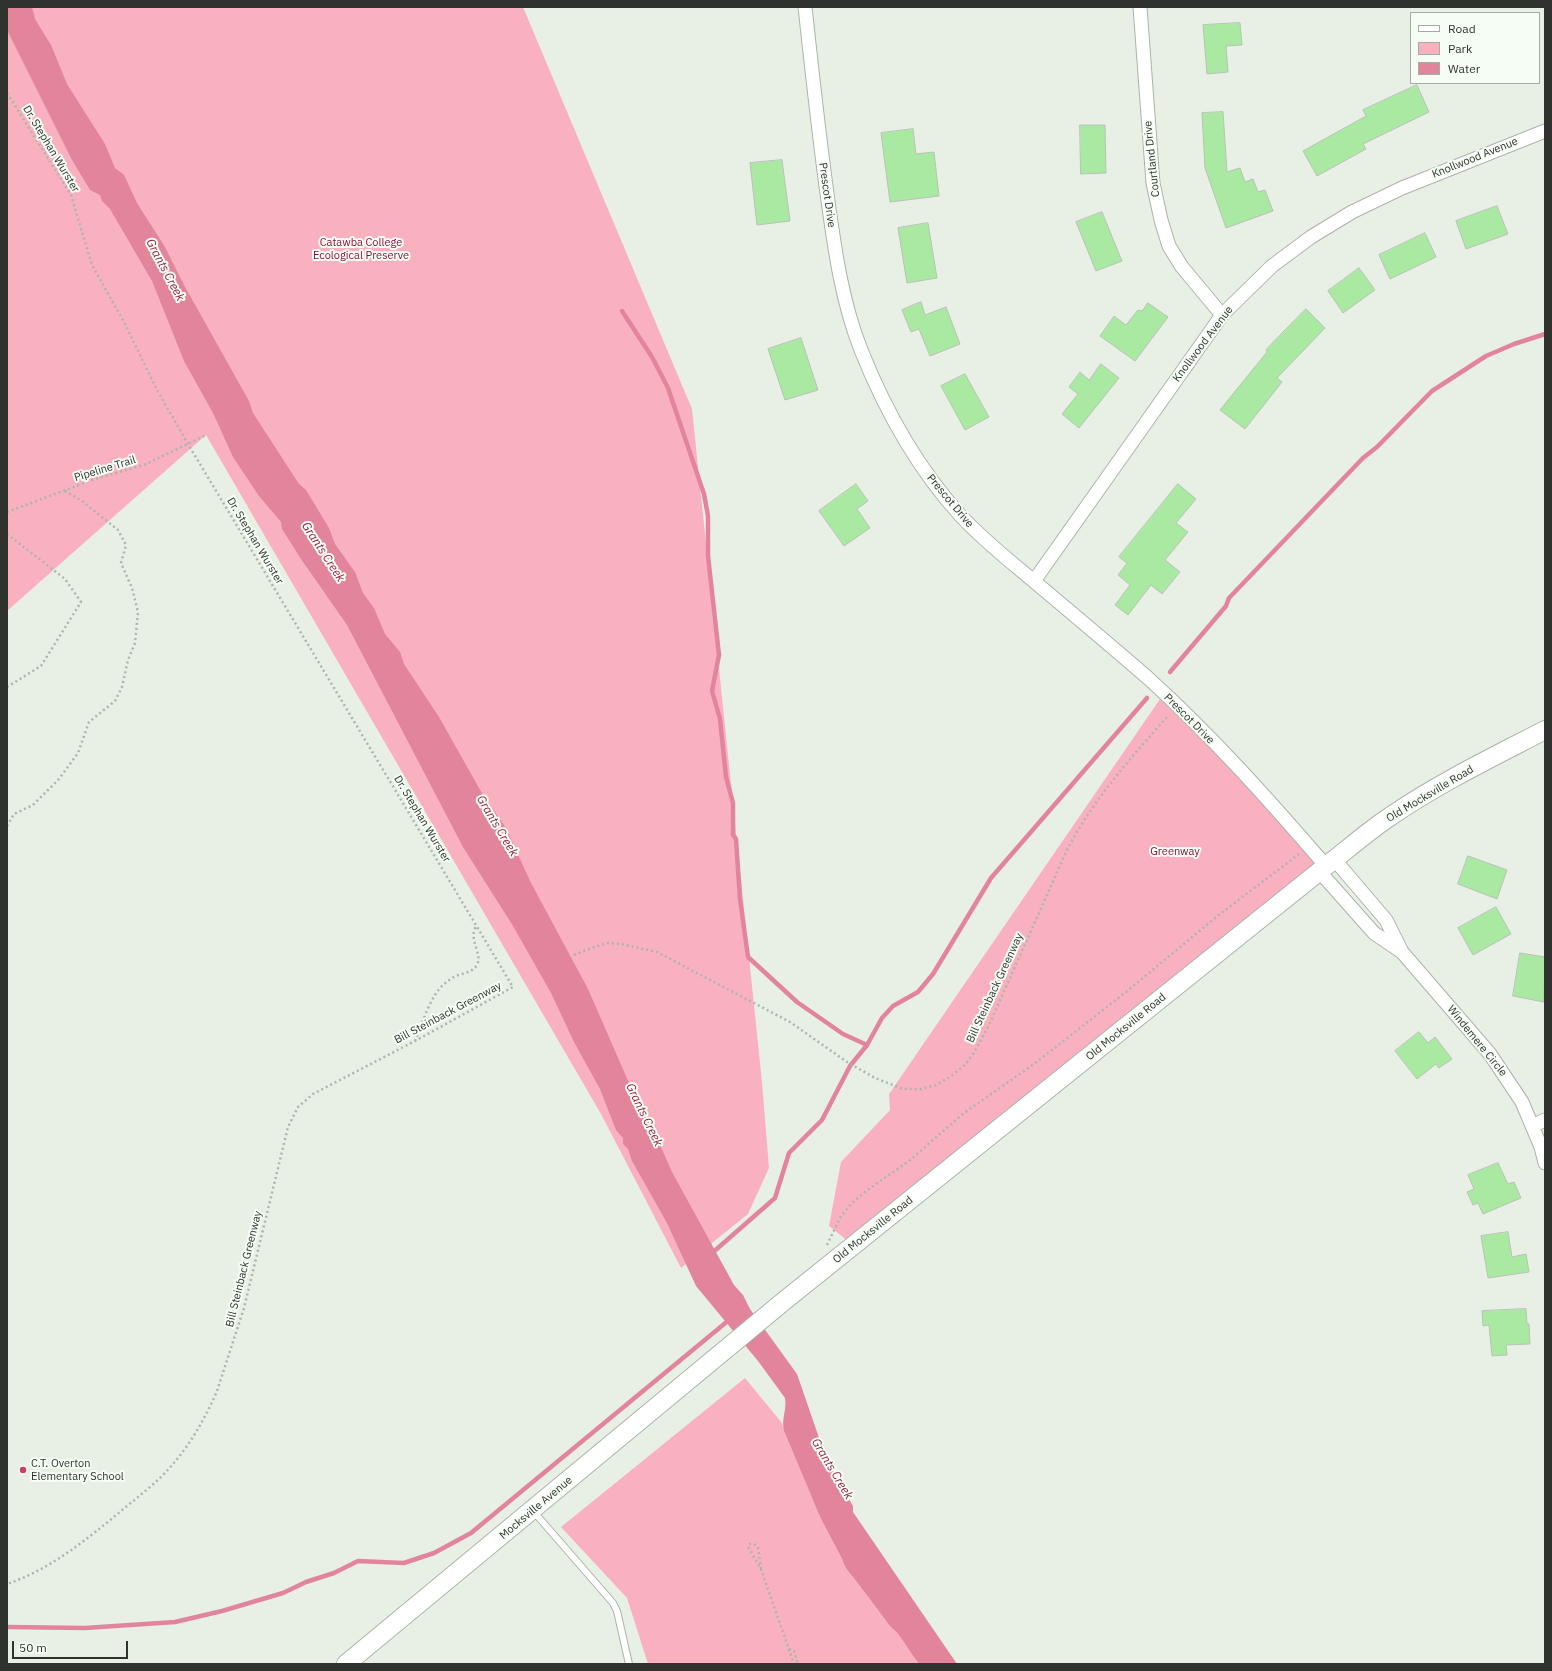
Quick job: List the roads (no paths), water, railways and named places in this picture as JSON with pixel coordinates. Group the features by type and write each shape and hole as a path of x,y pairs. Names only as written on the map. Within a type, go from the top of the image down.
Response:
{"street":[{"name":"Prescot Drive","path":"805,7 817,122 838,268 845,300 860,348 882,399 898,430 944,497 986,541 1111,646 1178,706 1278,810 1326,866"},
{"name":"Courtland Drive","path":"1140,7 1152,183 1161,220 1169,246 1182,267 1222,315"},
{"name":"Knollwood Avenue","path":"1034,581 1222,315 1272,266 1311,237 1352,212 1402,188 1545,131"},
{"name":"Old Mocksville Road","path":"725,1351 784,1301 1390,816 1445,782 1545,730"},
{"name":"Windemere Circle","path":"1326,866 1374,933 1402,952"},
{"name":"Windemere Circle","path":"1326,866 1386,920 1402,952 1490,1054 1522,1102 1541,1147 1545,1163"},
{"path":"1532,1126 1545,1120"},
{"name":"Mocksville Avenue","path":"346,1664 725,1351"}],"lane":[{"path":"533,1511 613,1603 617,1611 629,1664"}],"water":[{"name":"Grants Creek","path":"7,7 32,7 35,19 51,45 67,84 105,144 115,168 124,175 137,203 165,247 184,285 249,401 253,413 299,484 306,490 329,528 335,544 355,572 363,593 374,608 385,634 400,652 404,664 439,717 483,795 506,828 530,881 588,989 639,1106 652,1127 672,1172 734,1285 743,1295 750,1309 797,1374 827,1461 853,1506 853,1512 957,1664 919,1664 898,1634 890,1626 849,1573 820,1517 784,1431 783,1422 785,1398 758,1361 696,1286 667,1223 632,1161 628,1149 623,1144 623,1138 616,1130 600,1089 574,1042 551,993 513,926 463,847 347,625 301,559 282,529 281,522 259,496 233,457 213,413 184,361 152,281 110,209 102,201 100,195 90,190 72,160 7,30"}],"waterway":[{"path":"622,311 652,357 668,388 704,494 708,516 708,556 719,655 712,691 720,719 726,777 733,803 733,835 736,839 740,899 748,957 797,1002 843,1034 867,1045"},
{"path":"1170,672 1226,606 1229,598 1363,458 1377,447 1432,391 1486,356 1514,344 1545,334"},
{"path":"711,1254 775,1198 789,1153 822,1120 850,1066 867,1045 882,1018 893,1006 918,992 933,974 991,878 1147,698"},
{"path":"7,1627 85,1628 175,1622 222,1611 283,1593 306,1582 334,1573 358,1561 404,1563 434,1553 471,1533 729,1320"}],"place":[{"name":"C.T. Overton Elementary School","path":"23,1470"}],"park label":[{"name":"Catawba College Ecological Preserve","path":"361,249"},
{"name":"Greenway","path":"1175,852"}]}
